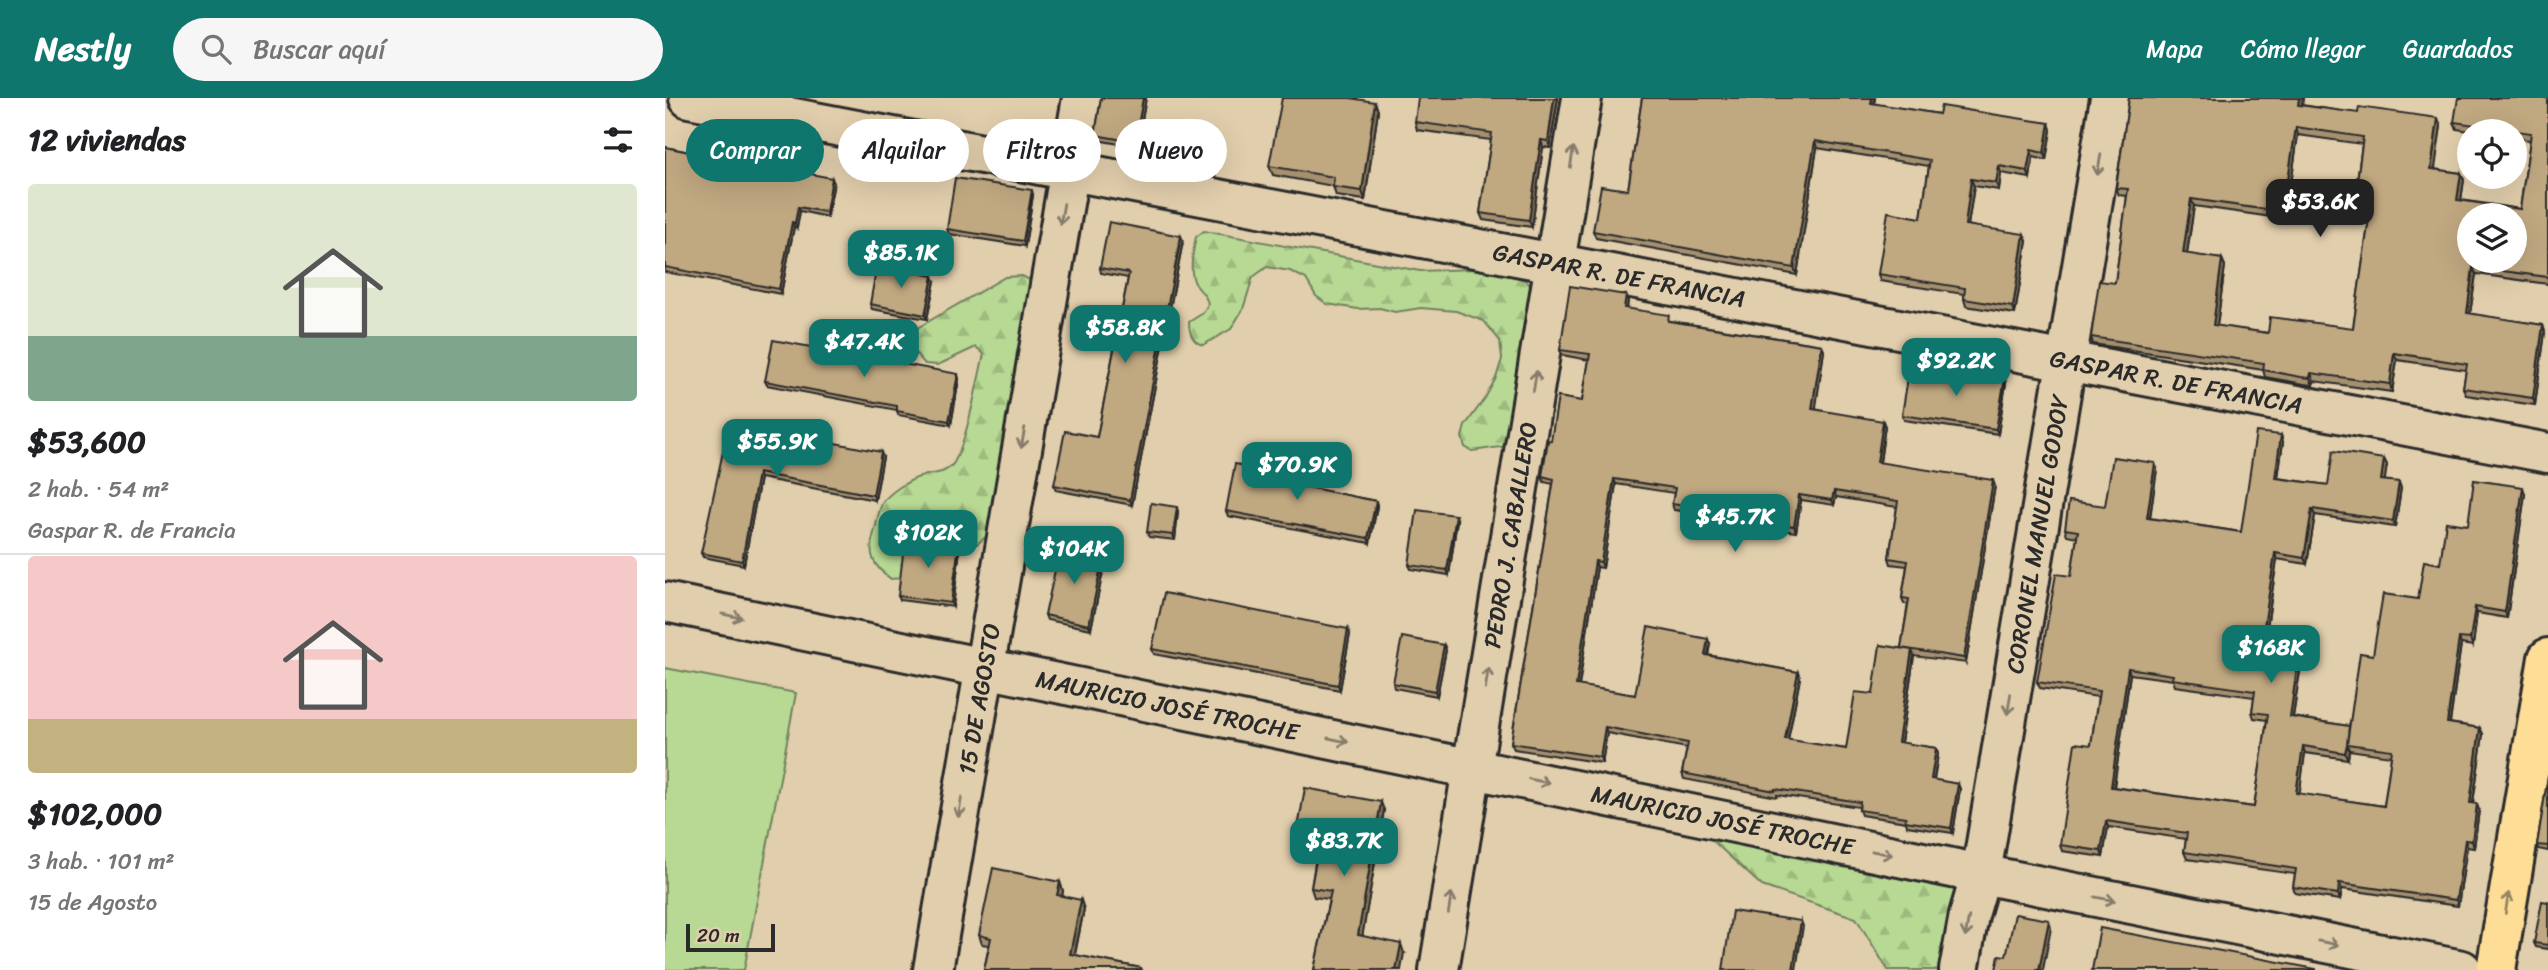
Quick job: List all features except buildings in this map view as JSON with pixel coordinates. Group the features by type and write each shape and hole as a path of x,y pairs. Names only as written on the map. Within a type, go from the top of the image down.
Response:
{"highway":[{"path":"2496,970 2548,658"}],"street":[{"name":"GASPAR R. DE FRANCIA","path":"689,98 983,155"},
{"name":"15 DE AGOSTO","path":"1079,119 1082,98"},
{"name":"PEDRO J. CABALLERO","path":"1439,970 1581,98"},
{"name":"CORONEL MANUEL GODOY","path":"1959,970 1969,915 1981,874 2110,98"},
{"name":"GASPAR R. DE FRANCIA","path":"1101,178 2548,453"},
{"name":"15 DE AGOSTO","path":"933,970 1068,182"},
{"name":"MAURICIO JOSÉ TROCHE","path":"665,602 1981,874 2462,970"}],"green space":[{"path":"1204,231 1420,271 1473,269 1507,274 1525,280 1536,291 1507,446 1472,451 1465,447 1462,437 1465,426 1485,398 1502,359 1500,341 1484,321 1456,311 1421,308 1395,312 1380,308 1358,309 1327,304 1316,296 1306,279 1290,271 1267,267 1253,277 1243,309 1231,329 1203,345 1196,342 1189,322 1203,313 1208,304 1194,280 1192,261 1196,237"},
{"path":"1022,276 1030,280 1036,291 998,527 977,544 943,544 900,578 891,579 876,565 871,548 881,505 890,494 905,484 919,477 941,472 953,464 967,427 984,354 976,347 938,365 925,364 904,340 907,334 1005,277"},
{"path":"665,668 796,693 744,970 665,970"},
{"path":"1717,826 1962,882 1971,970 1888,970 1856,918 1762,886 1713,841"}]}
